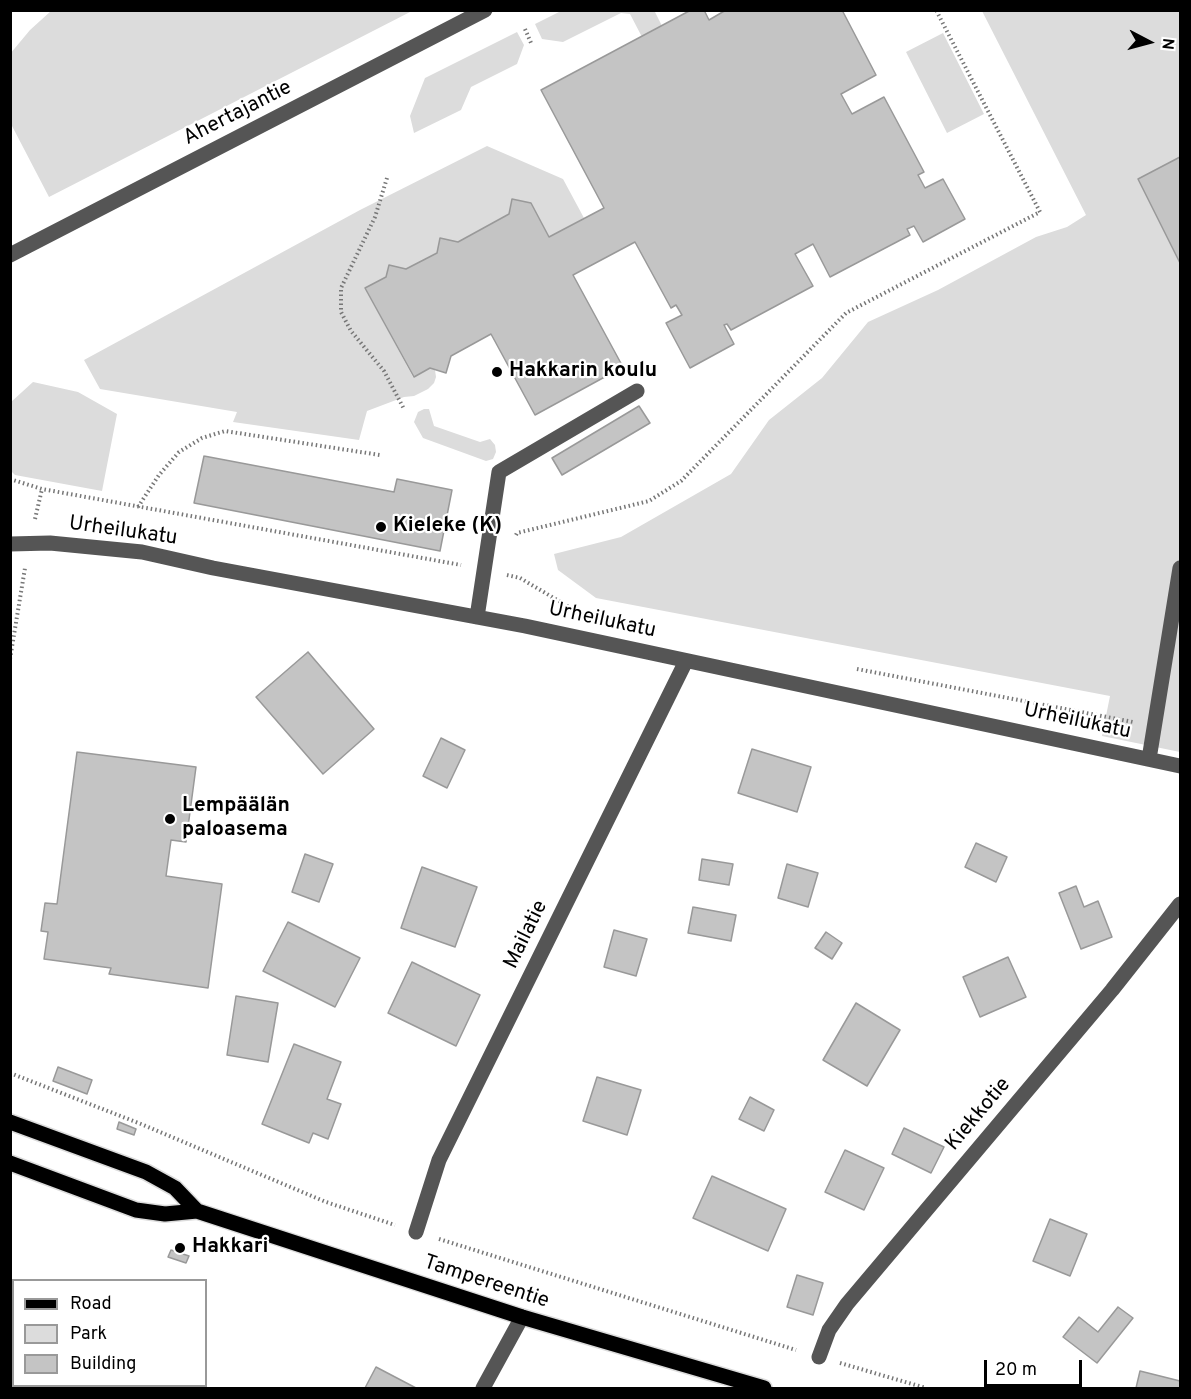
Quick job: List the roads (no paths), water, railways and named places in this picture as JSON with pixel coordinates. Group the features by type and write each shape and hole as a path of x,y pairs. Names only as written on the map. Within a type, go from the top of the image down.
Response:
{"main road":[{"name":"Tampereentie","path":"10,1122 146,1172 174,1188 197,1211"},
{"name":"Tampereentie","path":"10,1163 136,1210 165,1214 197,1211 522,1317 764,1389"}],"street":[{"name":"Ahertajantie","path":"10,255 485,10"},
{"path":"477,617 500,472 637,391"},
{"name":"Urheilukatu","path":"10,544 29,543 142,552 213,568 477,617 1180,766"},
{"path":"1149,759 1180,568"},
{"name":"Mailatie","path":"416,1232 439,1160 686,661"},
{"name":"Kiekkotie","path":"819,1357 829,1330 847,1304 1104,999 1180,904"},
{"path":"483,1389 522,1317"}],"place":[{"name":"Hakkarin koulu","path":"497,372"},
{"name":"Kieleke (K)","path":"381,527"},
{"name":"Lempäälän paloasema","path":"170,819"},
{"name":"Hakkari","path":"180,1248"}]}
